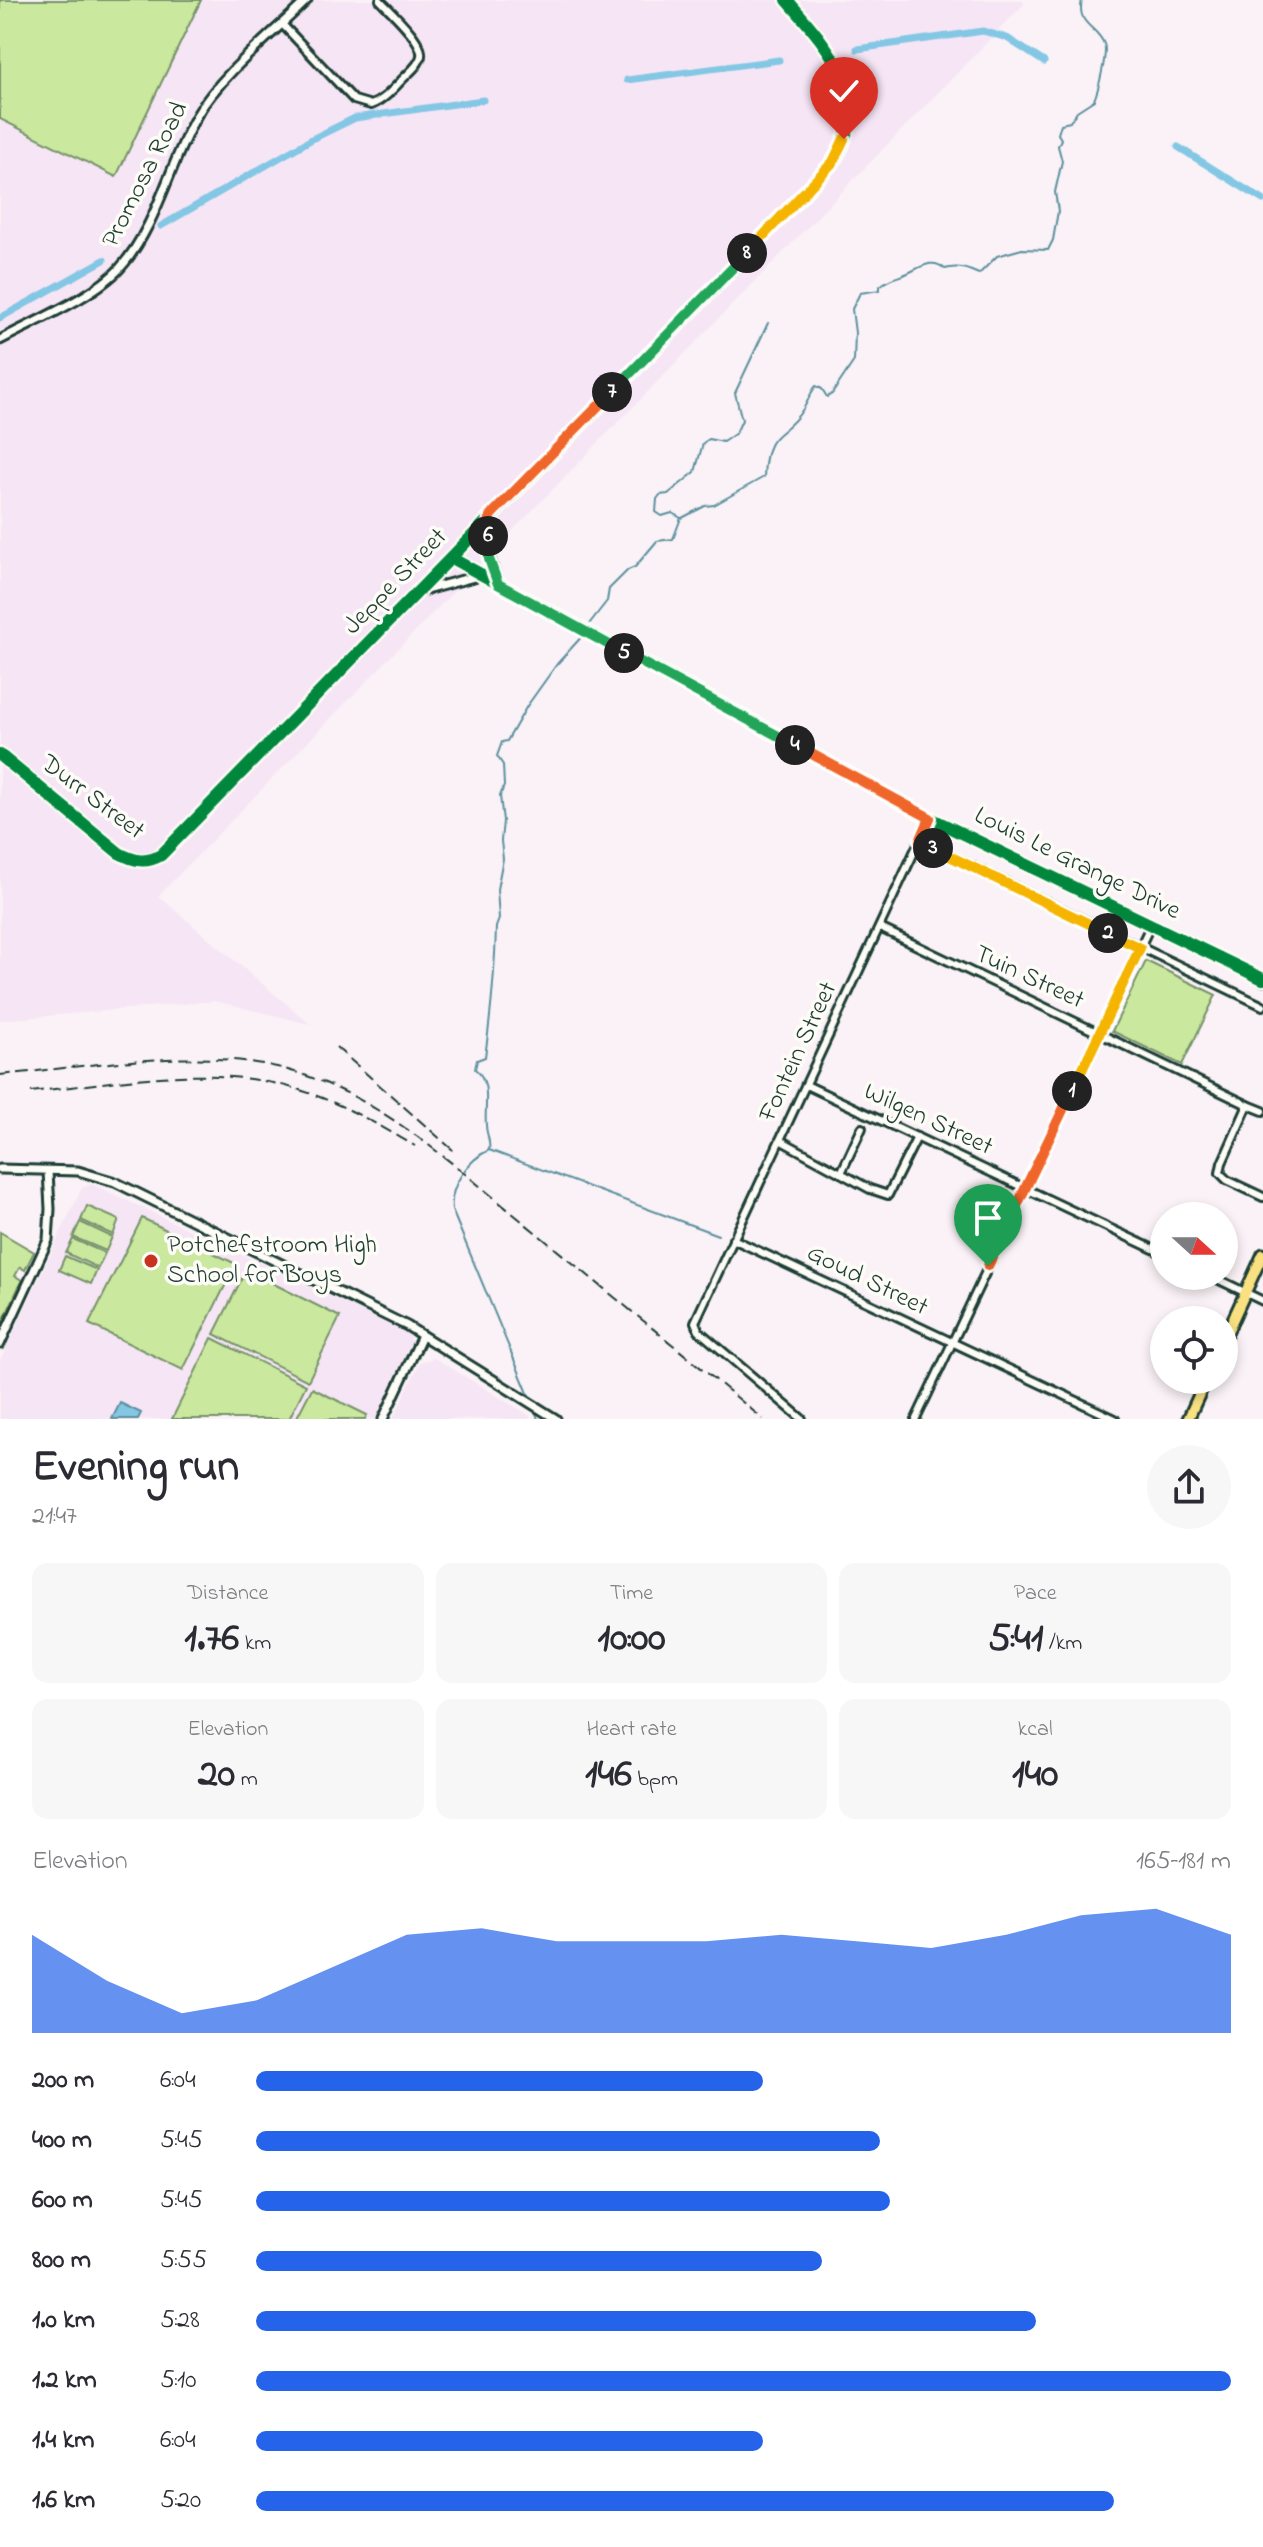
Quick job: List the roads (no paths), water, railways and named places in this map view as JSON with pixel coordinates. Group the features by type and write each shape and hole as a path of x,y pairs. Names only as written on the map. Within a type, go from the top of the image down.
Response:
{"main road":[{"path":"1238,1308 1263,1254"},
{"path":"1188,1419 1200,1394"}],"street":[{"name":"Promosa Road","path":"0,340 85,294 119,270 140,239 200,110 220,85 307,0"},
{"path":"282,24 348,94 358,103 371,105 405,76 422,55 413,35 380,0"},
{"name":"Jeppe Street","path":"161,855 833,162 849,125 847,86 831,55 787,0"},
{"path":"490,516 488,552 498,584"},
{"name":"Louis Le Grange Drive","path":"451,558 930,818 1260,978"},
{"path":"418,592 481,575"},
{"name":"Durr Street","path":"0,755 119,853 138,861 161,855"},
{"name":"Fontein Street","path":"802,1419 699,1331 695,1322 930,818"},
{"path":"920,841 1263,1006"},
{"path":"916,1419 1151,924"},
{"name":"Tuin Street","path":"880,928 1263,1111"},
{"name":"Wilgen Street","path":"806,1085 1150,1247"},
{"path":"1248,1105 1220,1173 1235,1185 1263,1197"},
{"path":"841,1173 862,1128"},
{"path":"780,1140 870,1189 888,1195 917,1137"},
{"path":"0,1169 78,1171 115,1182 422,1336 556,1419"},
{"path":"0,1344 48,1240 48,1171"},
{"name":"Goud Street","path":"733,1239 1115,1419"},
{"path":"1238,1289 1263,1301"},
{"path":"383,1419 422,1336"}],"water":[{"path":"120,1403 141,1413 138,1419 112,1419"}],"waterway":[{"path":"682,518 705,506 714,505 764,477 765,461 772,441 796,419 816,386 827,397 832,394 854,361 852,309 860,293 880,290 880,286 888,280 924,265 962,268 979,274 997,256 1022,249 1048,250 1058,211 1055,192 1062,161 1058,134 1061,124 1070,122 1077,111 1094,100 1104,63 1104,44 1084,20 1082,0"},
{"path":"857,49 983,31 1007,38 1044,62"},
{"path":"627,80 779,60"},
{"path":"161,226 312,139 355,118 483,100"},
{"path":"1178,147 1263,200"},
{"path":"0,318 104,260"},
{"path":"586,628 607,601 609,589 635,567 657,541 673,539 681,518 672,513 662,516 656,512 657,499 695,472 703,443 709,439 723,442 736,433 742,420 735,393 768,323"},
{"path":"489,1150 484,1081 475,1069 477,1060 485,1057 499,919 497,889 503,859 500,796 504,786 503,765 497,756 502,742 507,741 527,706 557,664 584,634"},
{"path":"530,1398 452,1210 457,1183 474,1160 489,1150 718,1235"},
{"path":"534,1408 538,1419"}],"railway":[{"path":"336,1047 453,1150"},
{"path":"0,1075 139,1060 210,1059 277,1067 349,1094 414,1134 445,1158 763,1419"},
{"path":"31,1092 162,1077 228,1077 261,1081 325,1099 415,1146"}],"place":[{"name":"Potchefstroom High School for Boys","path":"151,1261"}]}
